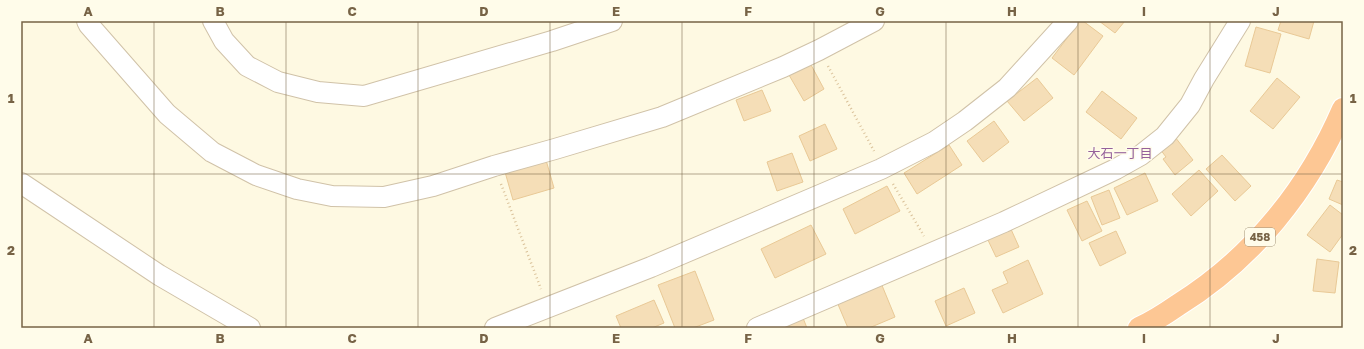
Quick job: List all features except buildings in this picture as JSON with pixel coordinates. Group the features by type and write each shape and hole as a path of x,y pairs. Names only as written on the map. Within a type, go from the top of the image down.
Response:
{"highway":[{"name":"458","path":"1139,328 1200,292 1242,256 1280,215 1309,174 1333,133 1343,109"}],"street":[{"path":"87,21 167,114 212,152 256,175 297,189 332,196 384,197 433,186 494,166 555,150 662,117 783,67 874,21"},
{"path":"213,21 224,41 247,66 278,82 318,92 364,96 552,41 612,21"},
{"path":"495,328 651,267 883,168 934,142 965,121 1007,88 1068,21"},
{"path":"757,328 1033,209 1116,169 1140,155 1165,136 1190,105 1204,79 1240,21"},
{"path":"21,183 159,275 250,328"}],"path":[{"path":"819,50 883,168 934,252"},
{"path":"494,166 548,307"}],"district":[{"name":"大石一丁目","path":"1120,153"}]}
